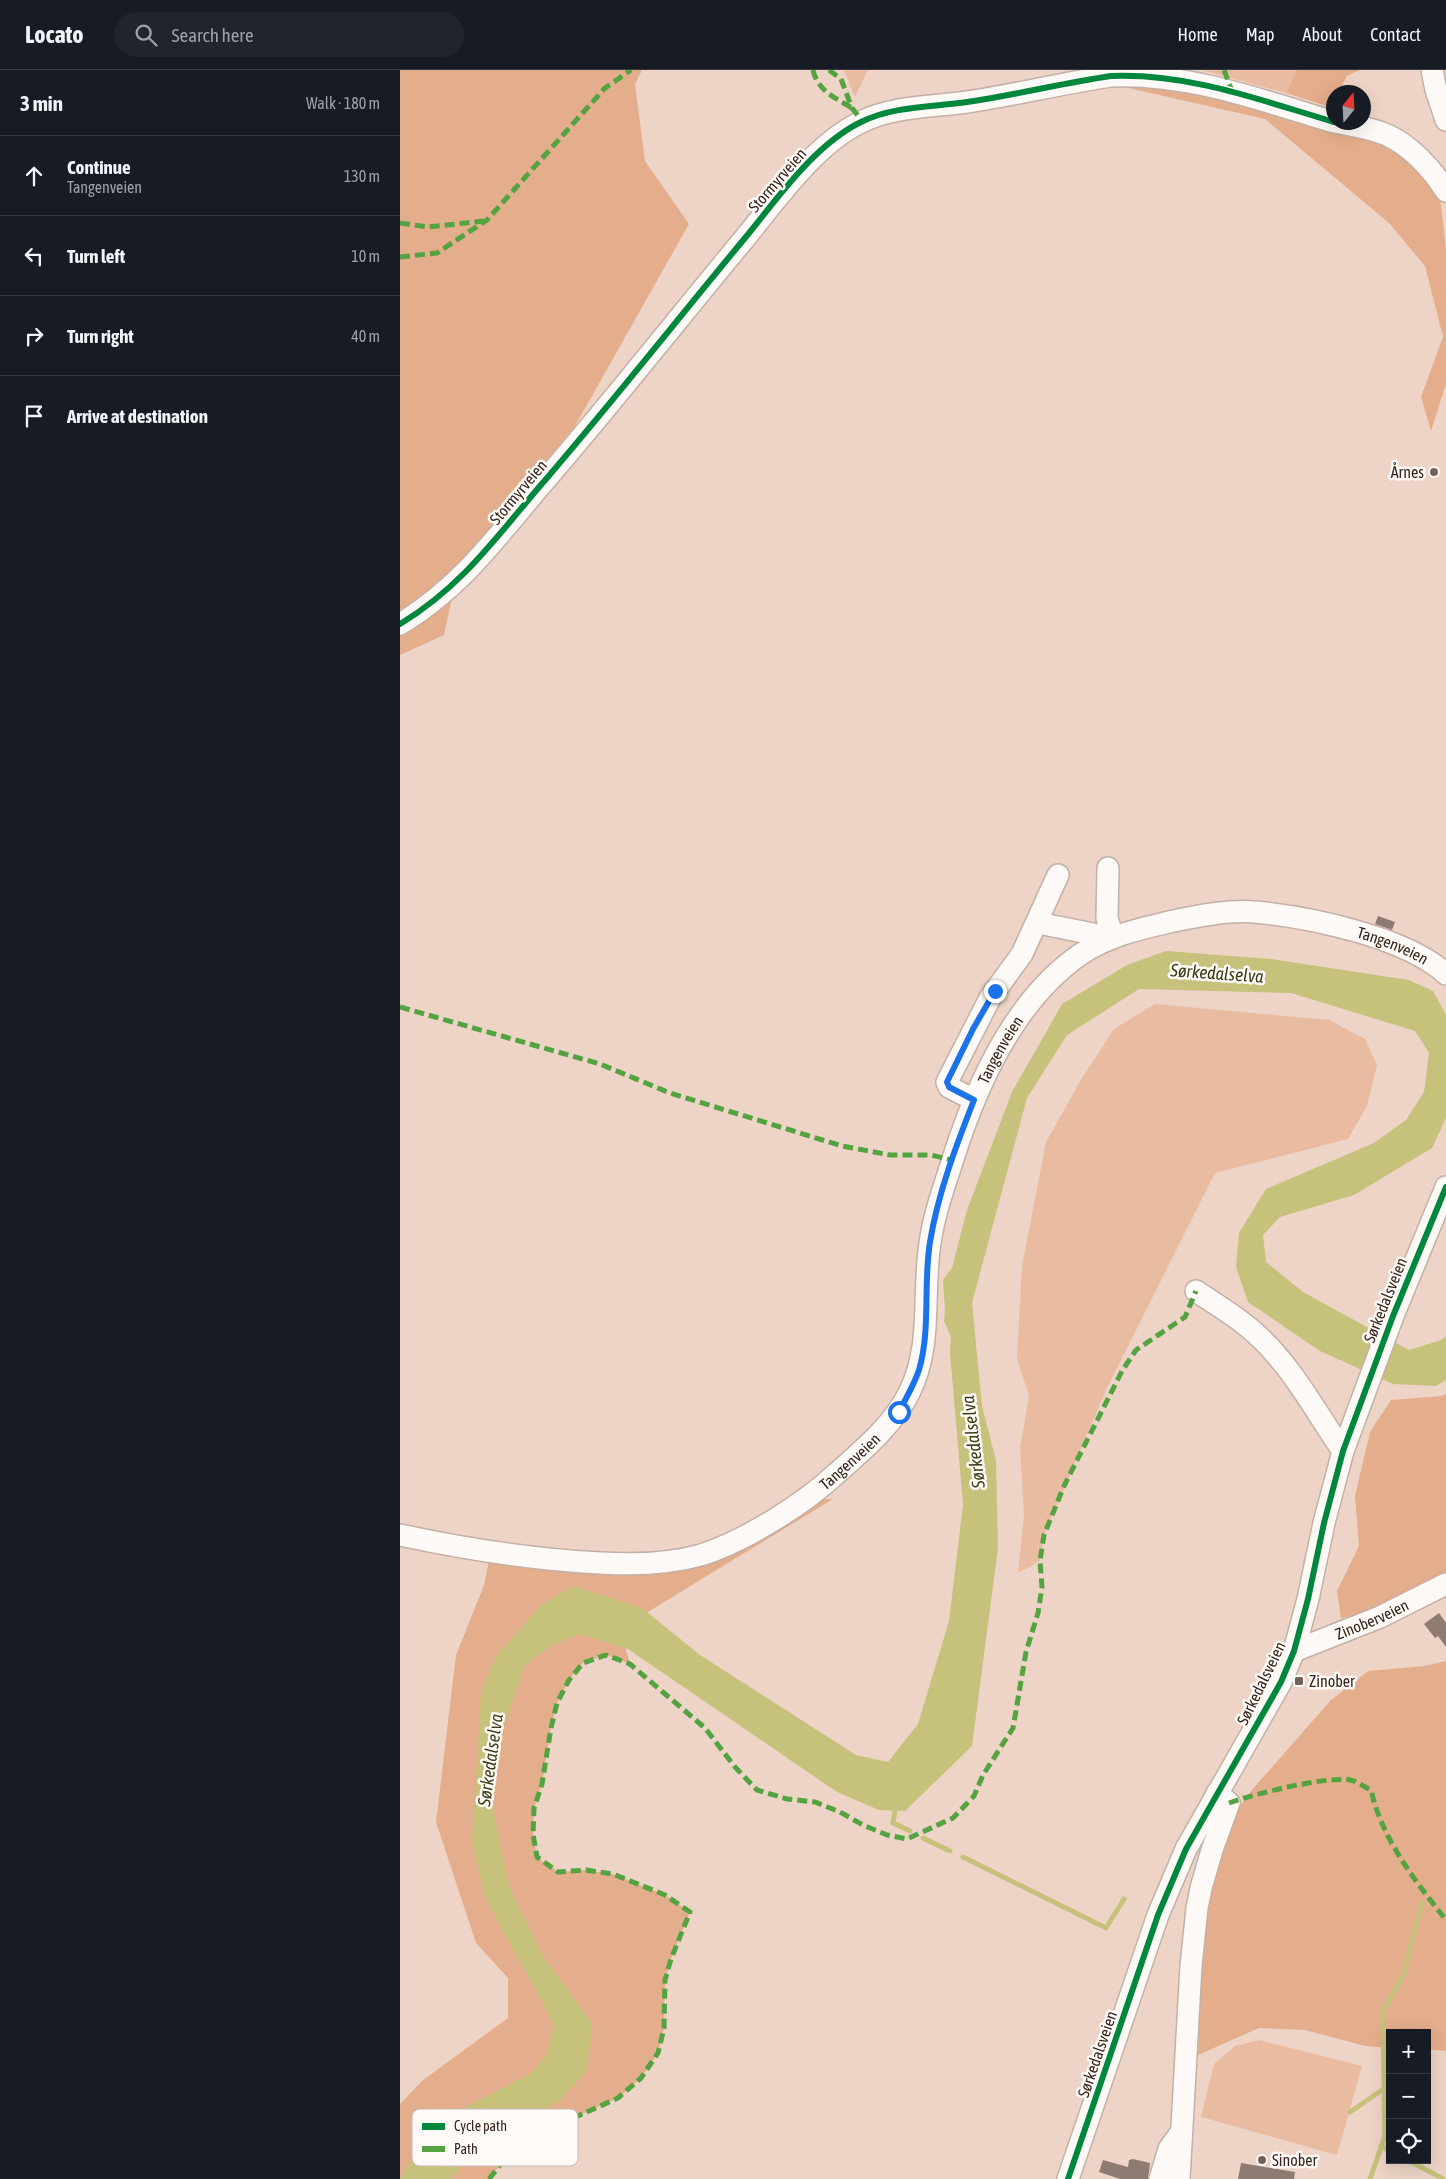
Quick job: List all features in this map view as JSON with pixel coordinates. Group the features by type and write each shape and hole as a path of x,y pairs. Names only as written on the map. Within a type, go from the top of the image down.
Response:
{"street":[{"path":"1432,70 1436,90 1446,120"},
{"name":"Stormyrveien","path":"400,624 424,610 450,589 484,553 613,401 728,258 803,170 838,136 862,121 904,110 977,100 1111,76 1135,75 1159,76 1205,85 1326,119"},
{"name":"Stormyrveien","path":"1369,130 1386,134 1397,140 1424,163 1446,191"},
{"path":"1038,923 1113,938 1108,918 1108,868"},
{"path":"974,1100 949,1087 947,1082 990,998 1022,954 1038,923 1058,876"},
{"name":"Tangenveien","path":"400,1535 552,1561 652,1564 703,1554 726,1545 822,1487 875,1439 899,1412 918,1372 923,1349 927,1260 932,1232 942,1192 974,1100 1001,1048 1029,1003 1068,964 1084,952 1113,938 1134,931 1194,916 1246,912 1291,916 1392,944 1436,964 1446,974"},
{"name":"Sørkedalsveien","path":"1068,2179 1158,1916 1186,1849 1280,1682 1294,1651 1304,1617 1324,1523 1343,1451 1393,1316 1446,1187"},
{"path":"1196,1291 1255,1333 1271,1349 1298,1383 1343,1451"},
{"name":"Zinoberveien","path":"1294,1651 1362,1625 1415,1601 1446,1584"},
{"path":"1179,2179 1190,1966 1197,1908 1212,1850 1229,1803 1217,1792"},
{"path":"1160,2179 1169,2149 1182,2130"}],"shaded area":[{"path":"400,70 642,70 635,84 645,161 689,224 575,426 459,565 444,635 400,655"},
{"path":"844,70 868,70 855,97"},
{"path":"1202,70 1297,70 1286,93"},
{"path":"1297,70 1360,70 1347,76 1342,85 1326,85 1326,106 1286,93"},
{"path":"1168,84 1326,125 1326,130 1346,130 1392,142 1439,188 1446,249 1446,384 1431,431 1421,397 1443,337 1425,266 1389,223 1265,119 1124,87"},
{"path":"1155,1004 1329,1020 1365,1039 1377,1065 1367,1106 1348,1139 1215,1173 1107,1388 1044,1535 1040,1561 1018,1573 1024,1516 1020,1448 1029,1396 1017,1359 1022,1266 1046,1142 1082,1078 1114,1029"},
{"path":"1446,1394 1446,1575 1381,1611 1341,1618 1337,1591 1359,1546 1355,1496 1370,1432 1391,1400 1442,1396"},
{"path":"809,1499 833,1499 620,1629 630,1664 606,1655 583,1663 569,1680 557,1703 542,1784 534,1808 533,1834 537,1857 558,1872 586,1870 613,1874 665,1895 690,1912 671,1959 665,1980 664,2028 658,2053 641,2078 618,2098 578,2116 578,2109 412,2109 412,2166 499,2166 489,2179 400,2179 400,2104 423,2080 508,2018 508,1978 476,1943 436,1822 456,1655 484,1585 490,1556 651,1569"},
{"path":"1446,1661 1446,2051 1431,2049 1431,2029 1386,2029 1386,2048 1365,2046 1305,2030 1259,2028 1198,2055 1205,1854 1252,1790 1331,1700 1368,1671 1424,1666"},
{"path":"1259,2040 1362,2066 1337,2155 1201,2117 1214,2064 1235,2046"}],"water":[{"name":"Sørkedalselva","path":"1166,951 1271,959 1409,980 1433,991 1446,1015 1446,1118 1432,1148 1354,1195 1280,1217 1263,1235 1266,1262 1303,1292 1409,1350 1441,1340 1446,1336 1446,1380 1436,1386 1393,1384 1320,1351 1248,1302 1236,1267 1239,1233 1266,1189 1374,1143 1406,1120 1424,1092 1429,1053 1415,1031 1291,993 1139,989 1067,1035 1027,1098 972,1303 982,1406 996,1461 998,1548 972,1746 905,1811 879,1810 837,1792 628,1649 580,1634 550,1646 524,1667 499,1742 491,1801 510,1888 541,1953 592,2023 587,2070 560,2101 545,2109 462,2109 532,2073 547,2054 554,2024 486,1900 472,1842 481,1694 495,1658 540,1606 573,1586 642,1608 700,1655 856,1755 888,1762 918,1724 949,1621 963,1505 950,1352 951,1337 944,1321 943,1280 952,1268 967,1210 1012,1092 1062,1004 1127,965"},
{"path":"412,2158 412,2166 462,2166 451,2179 401,2179"}],"building":[{"path":"1378,916 1395,922 1392,930 1375,924"},
{"path":"1439,1613 1446,1623 1446,1647 1438,1636 1435,1638 1424,1624"},
{"path":"1133,2159 1150,2163 1148,2179 1120,2179 1099,2172 1103,2160 1128,2167 1129,2160"},
{"path":"1241,2163 1295,2172 1294,2179 1238,2179"}],"waterway":[{"path":"895,1811 893,1823 910,1831"},
{"path":"923,1838 950,1851"},
{"path":"963,1857 1106,1928 1124,1899"},
{"path":"1370,2179 1385,2136 1383,2011 1403,1976 1422,1903"},
{"path":"1350,2112 1385,2088"},
{"path":"1381,2146 1386,2149"},
{"path":"1415,2164 1443,2179"}],"marked path":[{"path":"400,257 437,253 487,220 605,88 631,70"},
{"path":"813,70 815,77 823,88 833,97 852,108"},
{"path":"829,70 841,79 852,108 862,121"},
{"path":"1224,70 1232,91"},
{"path":"400,223 428,227 484,221"},
{"path":"400,1007 600,1064 670,1093 842,1146 890,1155 931,1155 952,1160"},
{"path":"578,2116 618,2098 641,2078 658,2053 664,2028 665,1980 671,1959 690,1912 665,1895 613,1874 586,1870 558,1872 537,1857 533,1834 534,1808 542,1784 557,1703 569,1680 583,1663 606,1655 630,1664 705,1728 735,1767 757,1790 787,1799 815,1802 887,1835 907,1839 953,1818 974,1796 983,1775 1013,1728 1026,1652 1038,1613 1042,1587 1040,1561 1044,1535 1064,1486 1122,1371 1136,1350 1185,1317 1196,1291"},
{"path":"1229,1803 1307,1783 1339,1779 1350,1780 1371,1790 1376,1808 1391,1842 1412,1875 1446,1920"},
{"path":"489,2179 499,2166"}],"cycle path":[{"path":"400,624 441,595 476,561 592,425 797,174 828,144 861,122 899,110 967,102 1111,76 1140,76 1196,83 1326,120"},
{"path":"1068,2179 1158,1915 1186,1849 1281,1682 1294,1651 1343,1451 1393,1316 1446,1187"}],"place":[{"name":"Årnes","path":"1434,472"},
{"name":"Zinober","path":"1299,1681"},
{"name":"Sinober","path":"1262,2160"}],"route":[{"path":"899,1412 910,1391 921,1360 925,1326 927,1260 935,1217 960,1135 974,1100 949,1087 947,1082 973,1029 995,991"}]}
